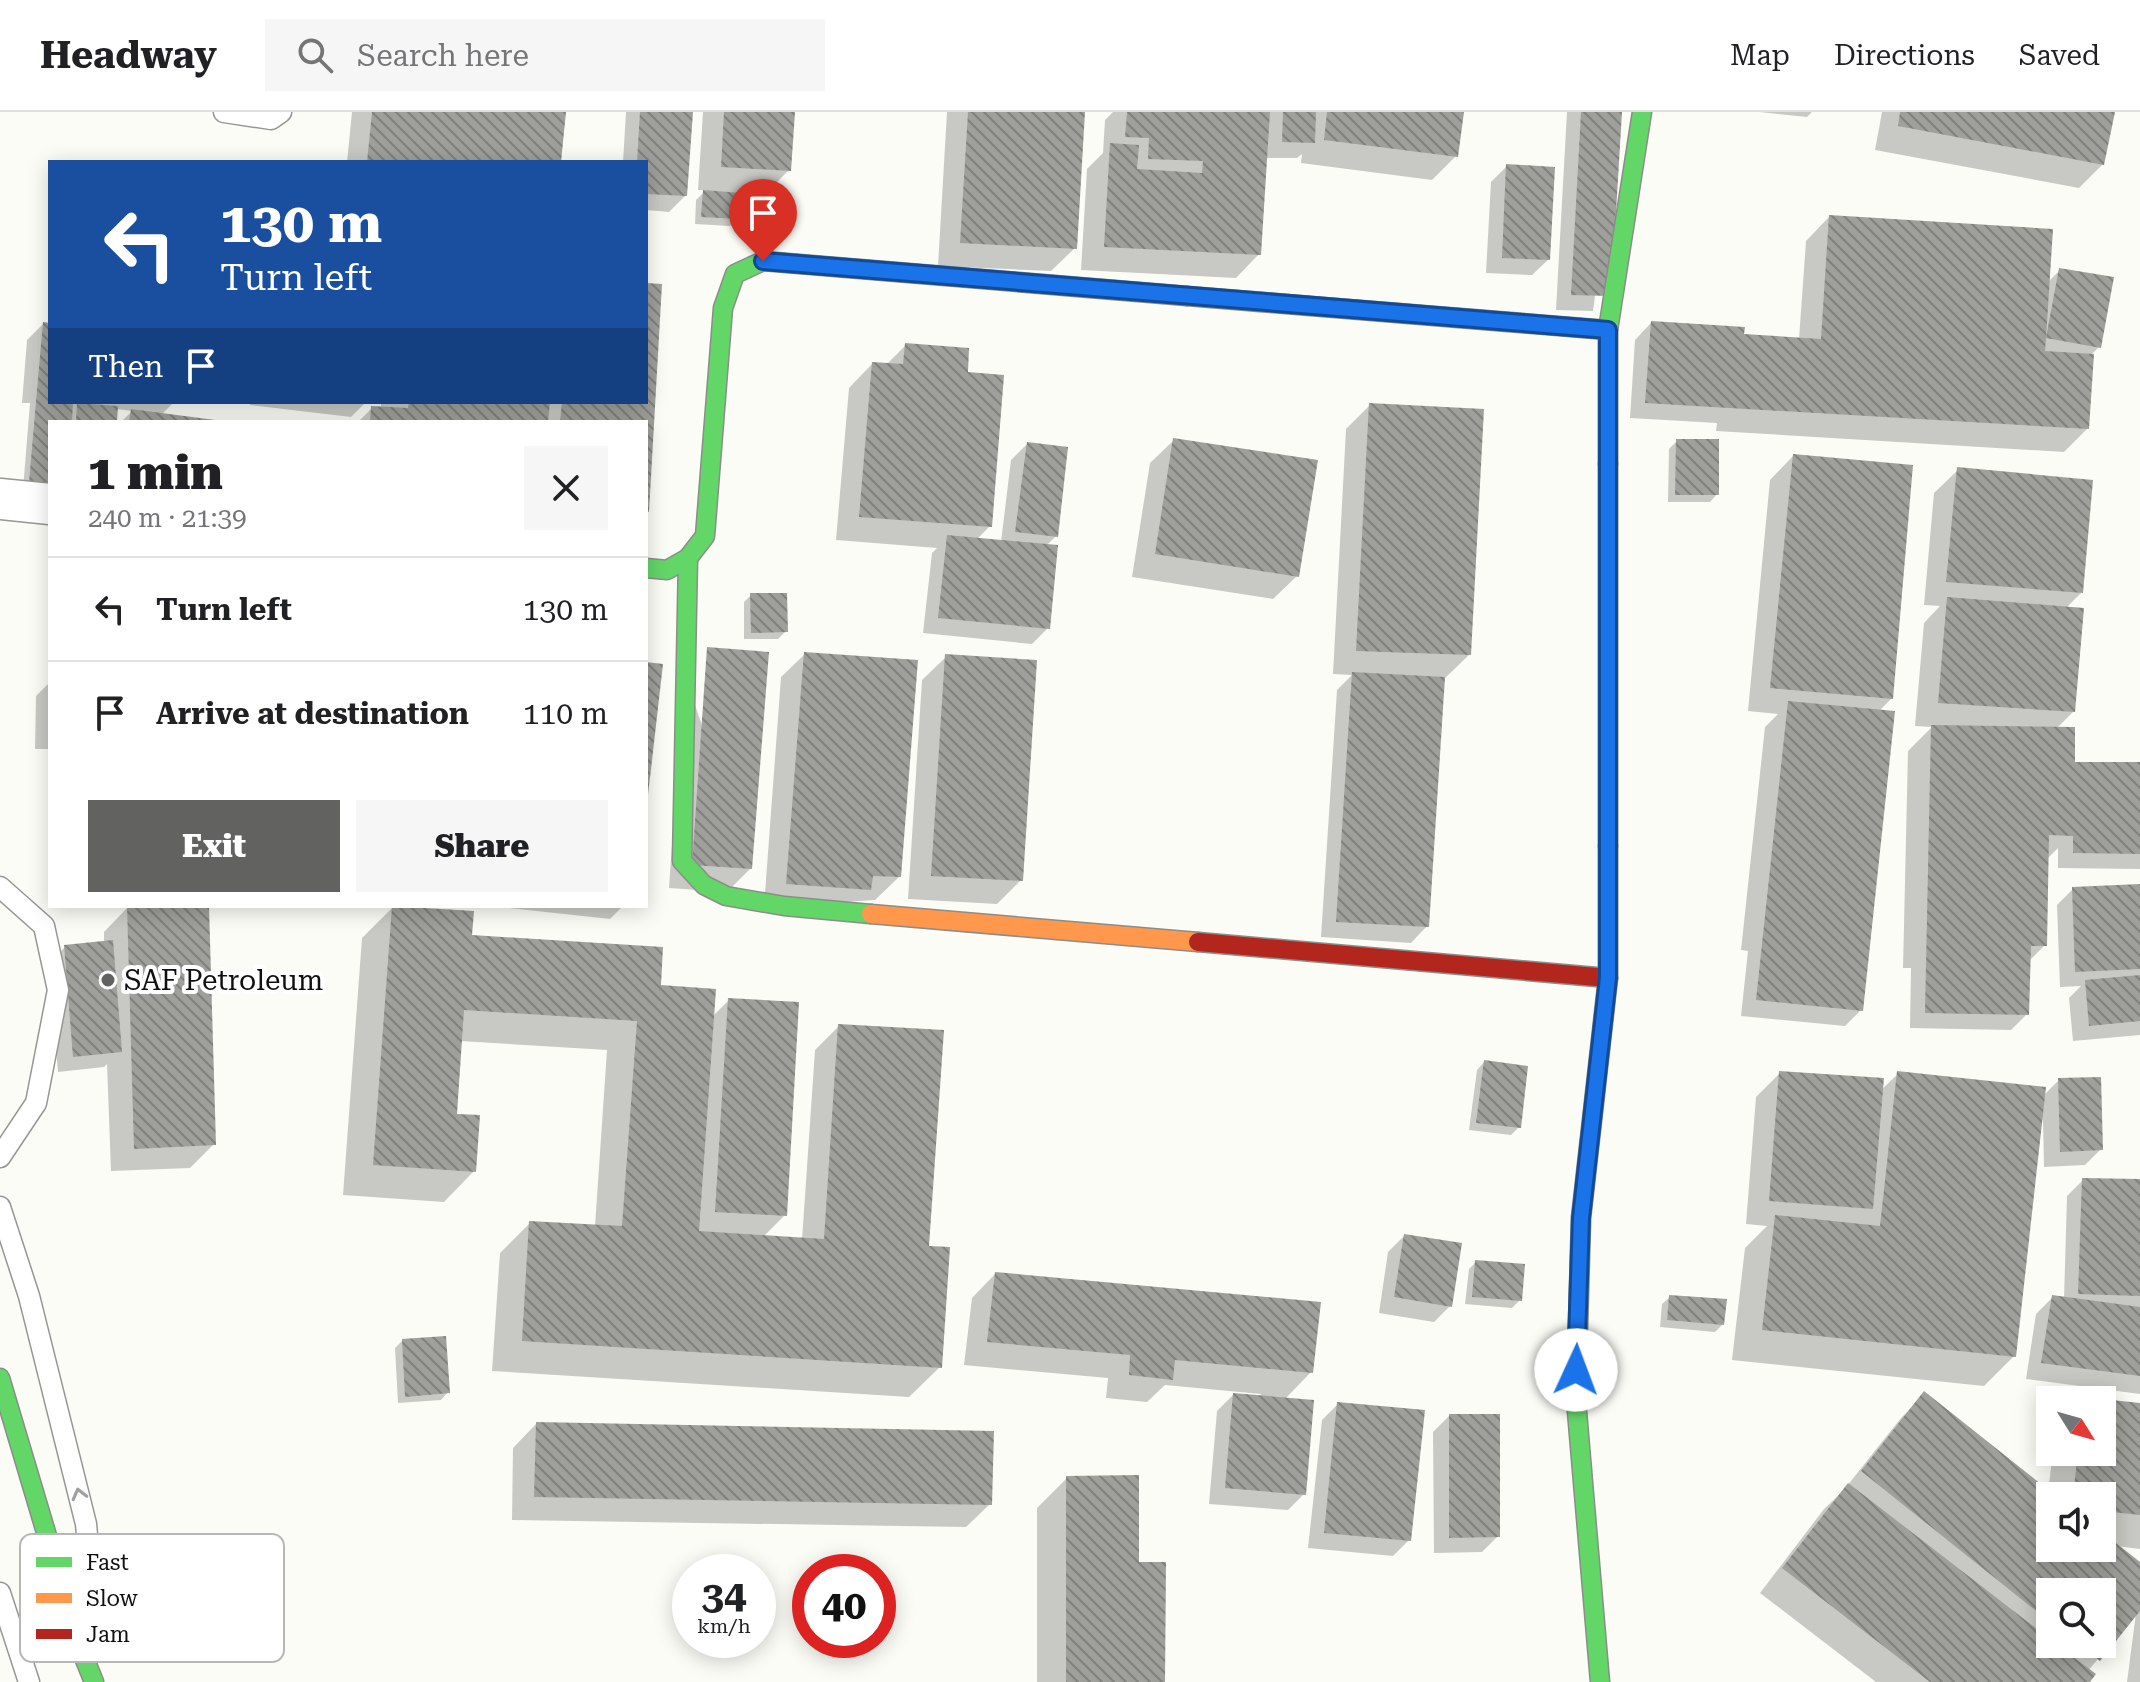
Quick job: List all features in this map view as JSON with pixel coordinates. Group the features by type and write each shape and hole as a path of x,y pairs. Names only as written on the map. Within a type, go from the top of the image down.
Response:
{"main road":[{"path":"1600,1682 1576,1400 1581,1218 1608,978 1608,330 1642,112"},
{"path":"648,568 667,570 688,558 705,536 723,308 735,274 763,261 1608,330"},
{"path":"688,558 682,861 695,879 716,894 784,906 1608,978"},
{"path":"0,1378 46,1534"},
{"path":"86,1662 94,1682"}],"street":[{"path":"0,499 48,504"}],"lane":[{"path":"224,112 271,119 281,112"},
{"path":"0,887 44,926 58,990 36,1103 0,1157"},
{"path":"0,1207 29,1296 87,1534"},
{"path":"0,1593 20,1654"},
{"path":"22,1662 29,1682"},
{"path":"98,1662 100,1682"}],"building":[{"path":"372,112 566,112 561,160 367,160"},
{"path":"640,112 693,112 687,196 648,194 648,160 637,160"},
{"path":"724,112 795,112 791,171 721,167"},
{"path":"968,112 1085,112 1077,249 960,243"},
{"path":"1127,112 1270,112 1261,255 1104,247 1110,143 1139,145 1137,169 1202,173 1203,161 1148,159 1149,138 1125,137"},
{"path":"1283,112 1316,112 1315,143 1282,142"},
{"path":"1327,112 1464,112 1458,157 1324,140"},
{"path":"1581,112 1622,112 1611,296 1571,295"},
{"path":"1900,112 2115,112 2104,165 1898,126"},
{"path":"1506,164 1555,167 1550,260 1502,258"},
{"path":"703,190 742,193 739,219 701,217"},
{"path":"1829,215 2053,229 2045,351 2094,354 2089,429 1645,403 1651,321 1745,327 1744,334 1821,339"},
{"path":"2059,268 2114,277 2101,348 2046,338"},
{"path":"648,283 662,284 649,512 648,420 560,420 562,404 648,404"},
{"path":"43,322 48,323 48,404 73,404 72,420 48,420 48,484 29,482"},
{"path":"905,343 969,348 968,372 1004,375 992,527 859,517 872,362 903,364"},
{"path":"1369,403 1484,409 1471,655 1356,651"},
{"path":"77,404 118,406 117,420 76,420"},
{"path":"409,404 550,404 548,420 370,420 371,406 408,408"},
{"path":"131,409 215,420 129,420"},
{"path":"1173,438 1318,460 1299,577 1155,554"},
{"path":"1676,439 1719,439 1719,495 1675,495"},
{"path":"1027,442 1068,447 1058,537 1015,532"},
{"path":"1793,454 1913,465 1893,699 1770,688"},
{"path":"1957,467 2093,480 2083,593 1946,582"},
{"path":"947,535 1058,545 1050,629 938,618"},
{"path":"750,593 787,593 788,632 751,633"},
{"path":"1947,597 2084,608 2075,712 1938,703"},
{"path":"707,647 769,652 752,869 692,865"},
{"path":"804,652 918,660 901,877 873,876 871,890 786,884"},
{"path":"945,654 1037,660 1023,881 931,876"},
{"path":"648,662 663,664 648,795"},
{"path":"1352,672 1445,677 1429,927 1336,922"},
{"path":"1788,701 1895,711 1863,1011 1756,1000"},
{"path":"1931,725 2075,727 2075,762 2140,762 2140,854 2073,853 2073,836 2049,835 2047,946 2031,946 2029,1015 1925,1013"},
{"path":"2140,884 2140,969 2075,972 2072,887"},
{"path":"127,908 209,908 216,1145 134,1149"},
{"path":"392,908 474,911 472,935 663,947 661,985 716,989 699,1231 824,1239 838,1024 944,1030 929,1246 950,1247 942,1368 522,1341 529,1221 622,1226 637,1021 464,1010 457,1114 480,1115 476,1172 373,1165"},
{"path":"113,940 122,1052 73,1057 64,945"},
{"path":"2140,975 2140,1021 2089,1026 2085,980"},
{"path":"728,998 799,1002 787,1216 715,1212"},
{"path":"1484,1060 1528,1066 1521,1128 1476,1123"},
{"path":"1779,1071 1884,1078 1873,1209 1769,1201"},
{"path":"1897,1071 2046,1087 2016,1357 1762,1330 1775,1215 1880,1226"},
{"path":"2101,1077 2103,1150 2060,1152 2058,1078"},
{"path":"2082,1178 2140,1179 2140,1296 2078,1294"},
{"path":"1404,1234 1462,1243 1452,1307 1394,1297"},
{"path":"1475,1260 1525,1264 1522,1301 1472,1297"},
{"path":"995,1272 1321,1302 1313,1373 1175,1360 1173,1380 1129,1375 1130,1355 987,1342"},
{"path":"1669,1295 1727,1299 1724,1325 1667,1320"},
{"path":"2052,1295 2140,1307 2140,1376 2041,1363"},
{"path":"446,1336 450,1393 405,1397 402,1339"},
{"path":"1924,1391 2038,1482 2036,1562 2116,1562 2116,1543 2140,1562 2140,1611 2116,1641 2116,1578 2036,1578 2036,1611 1861,1471"},
{"path":"1233,1393 1314,1400 1306,1495 1225,1488"},
{"path":"2116,1400 2140,1403 2140,1515 2116,1512 2116,1482 2075,1482 2076,1466 2116,1466"},
{"path":"1337,1402 1425,1410 1411,1541 1324,1533"},
{"path":"1449,1414 1500,1414 1500,1537 1449,1538"},
{"path":"536,1422 994,1431 992,1505 534,1497"},
{"path":"1139,1475 1139,1562 1166,1562 1165,1682 1066,1682 1066,1476"},
{"path":"1848,1483 2036,1628 2036,1658 2075,1658 2096,1674 2090,1682 1930,1682 1782,1568"}],"traffic: fast":[{"path":"1608,464 1608,330 1642,112"},
{"path":"648,568 667,570 688,558 705,536 723,308 735,274 763,261 1187,296"},
{"path":"688,558 682,861 704,885 726,896 784,906 871,914"},
{"path":"1600,1682 1576,1400 1581,1218 1608,978 1608,846"},
{"path":"0,1378 46,1534"},
{"path":"86,1662 94,1682"}],"traffic: slow":[{"path":"1187,296 1608,330"},
{"path":"1608,464 1608,846"},
{"path":"871,914 1198,942"}],"traffic: jam":[{"path":"1198,942 1608,978"}],"place":[{"name":"SAF Petroleum","path":"108,980"}],"route":[{"path":"763,261 1608,330 1608,978 1581,1218 1576,1370"}]}
